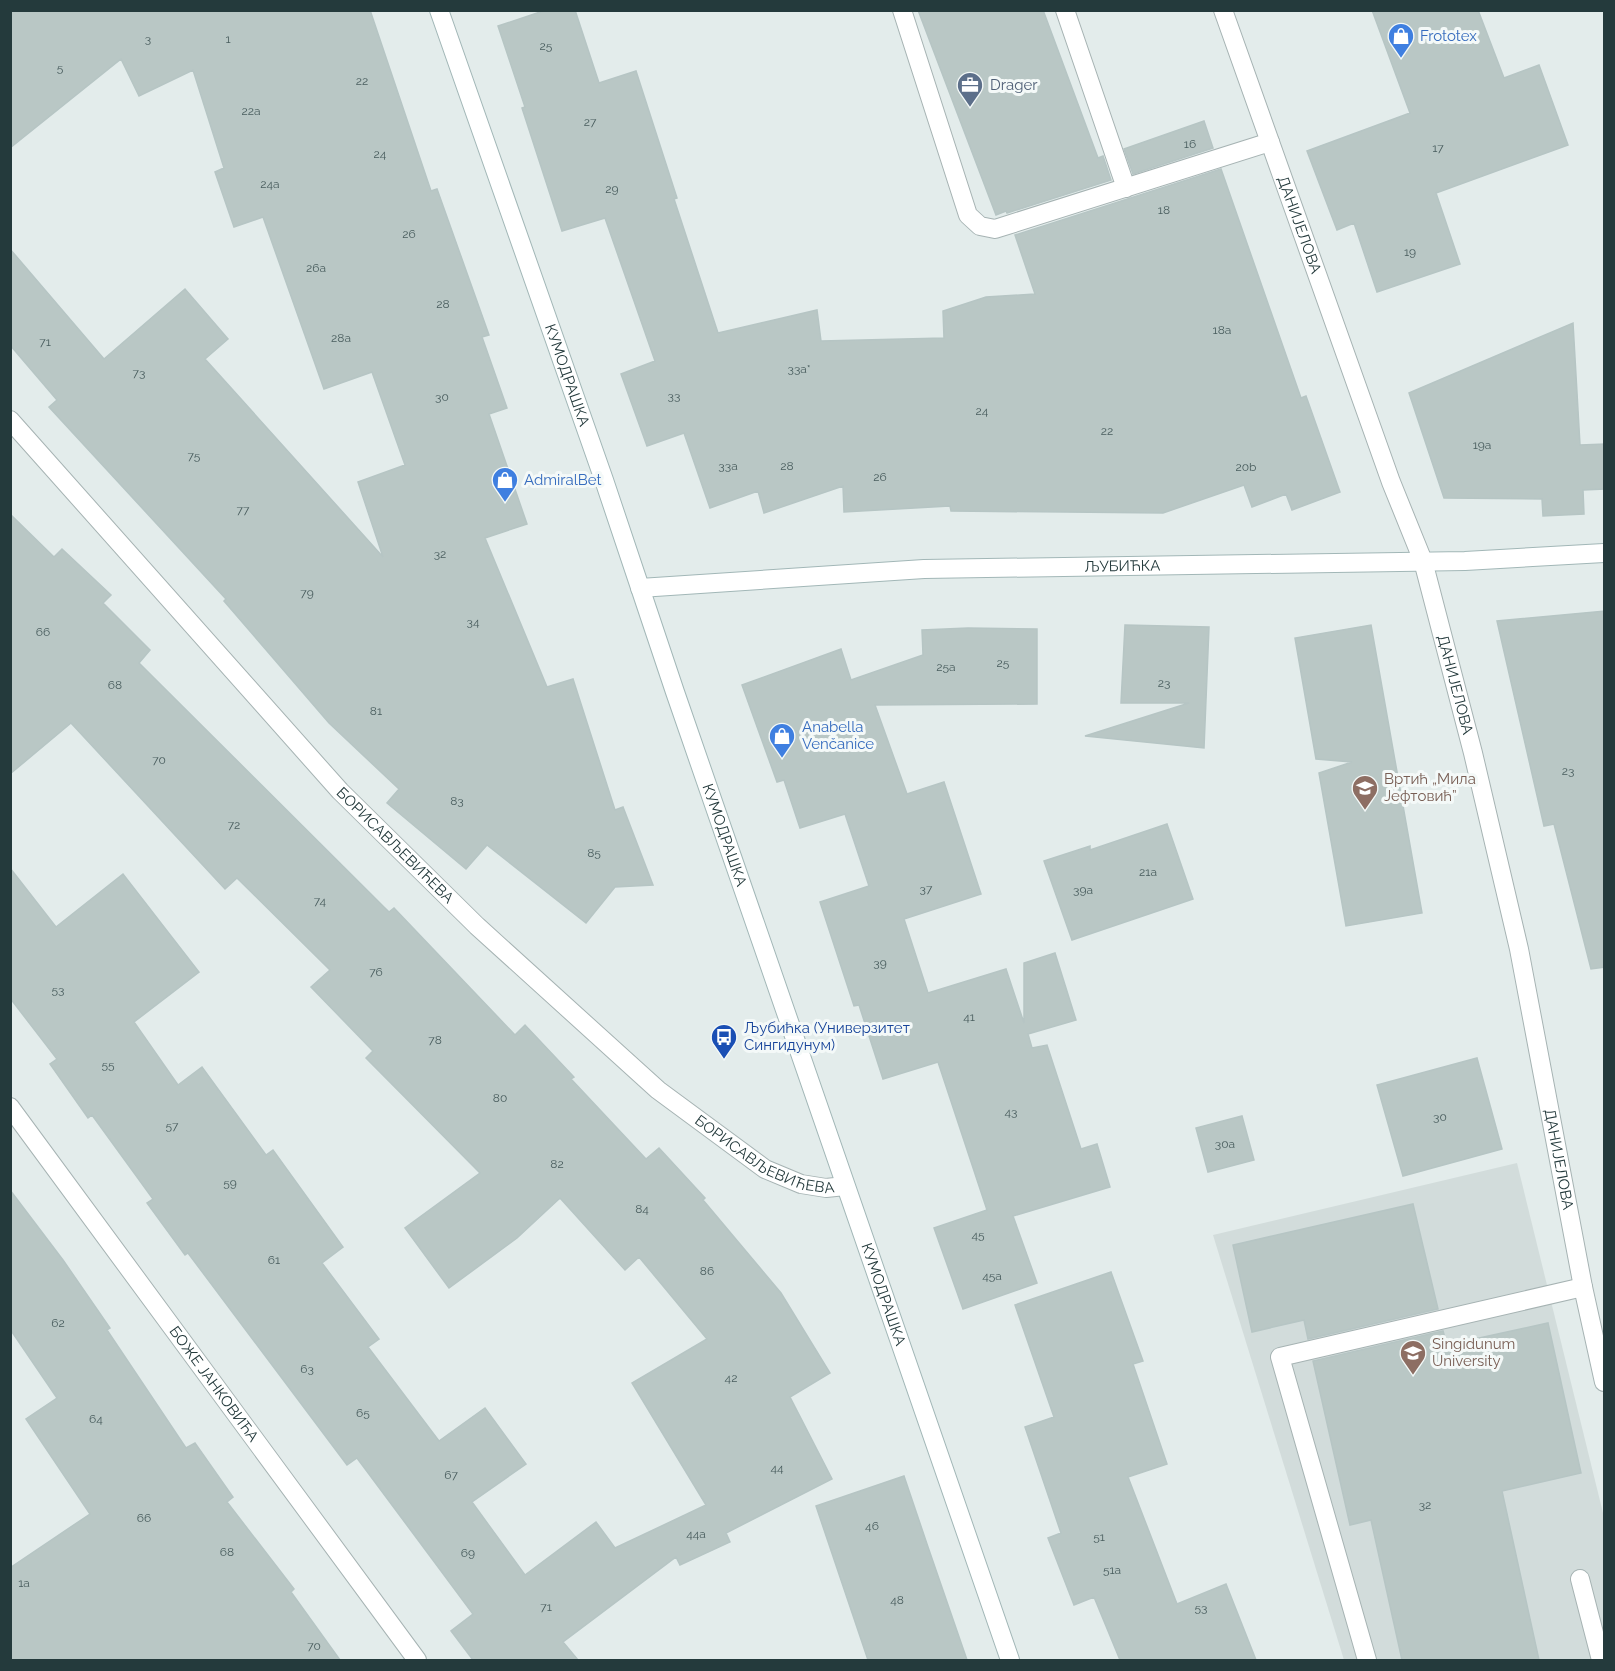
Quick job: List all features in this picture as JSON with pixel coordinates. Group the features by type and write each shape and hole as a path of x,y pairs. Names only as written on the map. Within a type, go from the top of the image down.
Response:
{"street":[{"name":"КУМОДРАШКА","path":"439,10 470,93 1010,1660"},
{"path":"902,10 968,215 981,226 995,229 1270,142"},
{"path":"1065,10 1126,188"},
{"name":"ДАНИЈЕЛОВА","path":"1223,10 1391,482 1423,561 1473,753 1519,949 1583,1287 1605,1382"},
{"name":"БОРИСАВЉЕВИЋЕВА","path":"10,420 340,791 477,926 658,1090 765,1169 801,1184 826,1188 845,1186"},
{"name":"ЉУБИЋКА","path":"640,588 924,569 1465,561 1605,553"},
{"name":"БОЖЕ ЈАНКОВИЋА","path":"10,1107 417,1660"},
{"path":"1366,1660 1280,1357 1583,1287"},
{"path":"1580,1579 1599,1627 1601,1660"}],"shaded area":[{"name":"Singidunum University","path":"1517,1163 1604,1517 1604,1660 1344,1660 1213,1235"}],"building":[{"path":"10,10 370,10 431,191 437,189 489,335 482,337 507,408 489,414 527,524 485,538 547,687 573,679 615,810 623,807 653,885 615,887 586,923 487,845 466,869 387,803 399,789 329,723 224,601 226,599 49,407 57,400 10,345 10,249 104,359 185,289 228,339 205,359 383,557 358,482 405,465 372,372 324,389 263,217 234,227 215,172 224,168 193,70 139,96 121,59 10,148"},
{"path":"546,10 575,10 599,83 636,71 677,198 674,199 718,333 817,310 821,341 944,338 943,311 986,297 1035,294 1015,235 1221,169 1301,398 1306,396 1340,492 1292,510 1286,494 1252,507 1244,485 1163,513 951,511 950,506 844,512 843,486 764,513 758,491 710,508 684,433 647,446 621,374 655,361 605,218 562,231 498,26"},
{"path":"918,10 1043,10 1098,158 1103,156 1111,180 996,215"},
{"path":"1372,10 1478,10 1504,78 1539,65 1568,145 1436,193 1460,264 1377,292 1354,223 1337,230 1307,151 1410,113"},
{"path":"1204,121 1213,148 1133,174 1124,149"},
{"path":"1573,323 1580,445 1605,444 1605,489 1583,490 1584,514 1543,516 1542,499 1444,498 1409,393"},
{"path":"10,514 54,557 62,549 111,595 103,603 150,650 139,663 389,912 394,908 515,1035 525,1025 574,1077 571,1079 646,1159 659,1148 705,1198 703,1200 781,1293 830,1373 790,1397 832,1479 726,1533 730,1542 680,1565 676,1557 563,1642 578,1660 473,1660 451,1631 473,1614 357,1458 347,1465 188,1253 185,1255 147,1203 153,1199 92,1115 88,1118 50,1064 57,1059 10,998 10,868 56,927 123,874 199,972 134,1022 178,1085 202,1067 266,1155 273,1150 343,1247 322,1263 379,1339 368,1347 439,1441 485,1408 526,1464 472,1502 525,1575 596,1522 615,1548 706,1505 632,1383 707,1339 639,1257 625,1270 560,1198 517,1238 449,1288 405,1228 480,1173 366,1058 373,1051 311,987 330,970 237,878 225,889 71,723 10,774"},
{"path":"1605,611 1605,967 1591,969 1554,824 1544,826 1497,621"},
{"path":"1125,625 1209,627 1204,748 1085,736 1189,703 1121,703"},
{"name":"Вртић „Мила Јефтовић”","path":"1371,625 1422,913 1346,926 1319,773 1352,762 1316,759 1295,638"},
{"path":"1037,629 1037,704 875,705 907,794 944,782 981,894 904,919 928,993 1006,969 1024,1023 1024,963 1055,953 1076,1020 1028,1034 1032,1048 1047,1045 1081,1149 1097,1144 1110,1187 1013,1216 1037,1283 963,1309 934,1228 987,1210 938,1062 883,1079 859,1005 854,1006 820,902 869,886 845,814 800,828 784,780 777,782 742,685 841,649 851,680 923,655 922,630"},
{"path":"1167,824 1193,899 1072,940 1044,861 1090,846 1090,850"},
{"path":"1477,1058 1502,1149 1403,1176 1377,1085"},
{"path":"1242,1116 1254,1160 1208,1172 1196,1128"},
{"path":"10,1190 63,1260 110,1328 107,1330 186,1448 195,1443 233,1497 227,1502 294,1589 291,1592 340,1660 10,1660 10,1568 90,1514 26,1419 57,1398 10,1329"},
{"path":"1413,1204 1438,1309 1308,1339 1304,1320 1252,1332 1233,1245"},
{"path":"1111,1272 1143,1361 1133,1364 1167,1464 1128,1477 1177,1604 1226,1584 1256,1660 1120,1660 1094,1597 1074,1605 1048,1538 1061,1533 1025,1427 1054,1417 1015,1305"},
{"path":"1548,1323 1581,1473 1502,1491 1539,1660 1402,1660 1371,1520 1350,1525 1313,1361 1443,1331 1447,1345"},
{"path":"904,1476 967,1660 868,1660 816,1506"}],"place":[{"name":"Frototex","path":"1401,59"},
{"name":"Drager","path":"970,108"},
{"name":"AdmiralBet","path":"505,503"},
{"name":"Anabella Venčanice","path":"782,759"},
{"name":"Вртић „Мила Јефтовић”","path":"1365,811"},
{"name":"Љубићка (Универзитет Сингидунум)","path":"724,1060"},
{"name":"Singidunum University","path":"1413,1376"}]}
